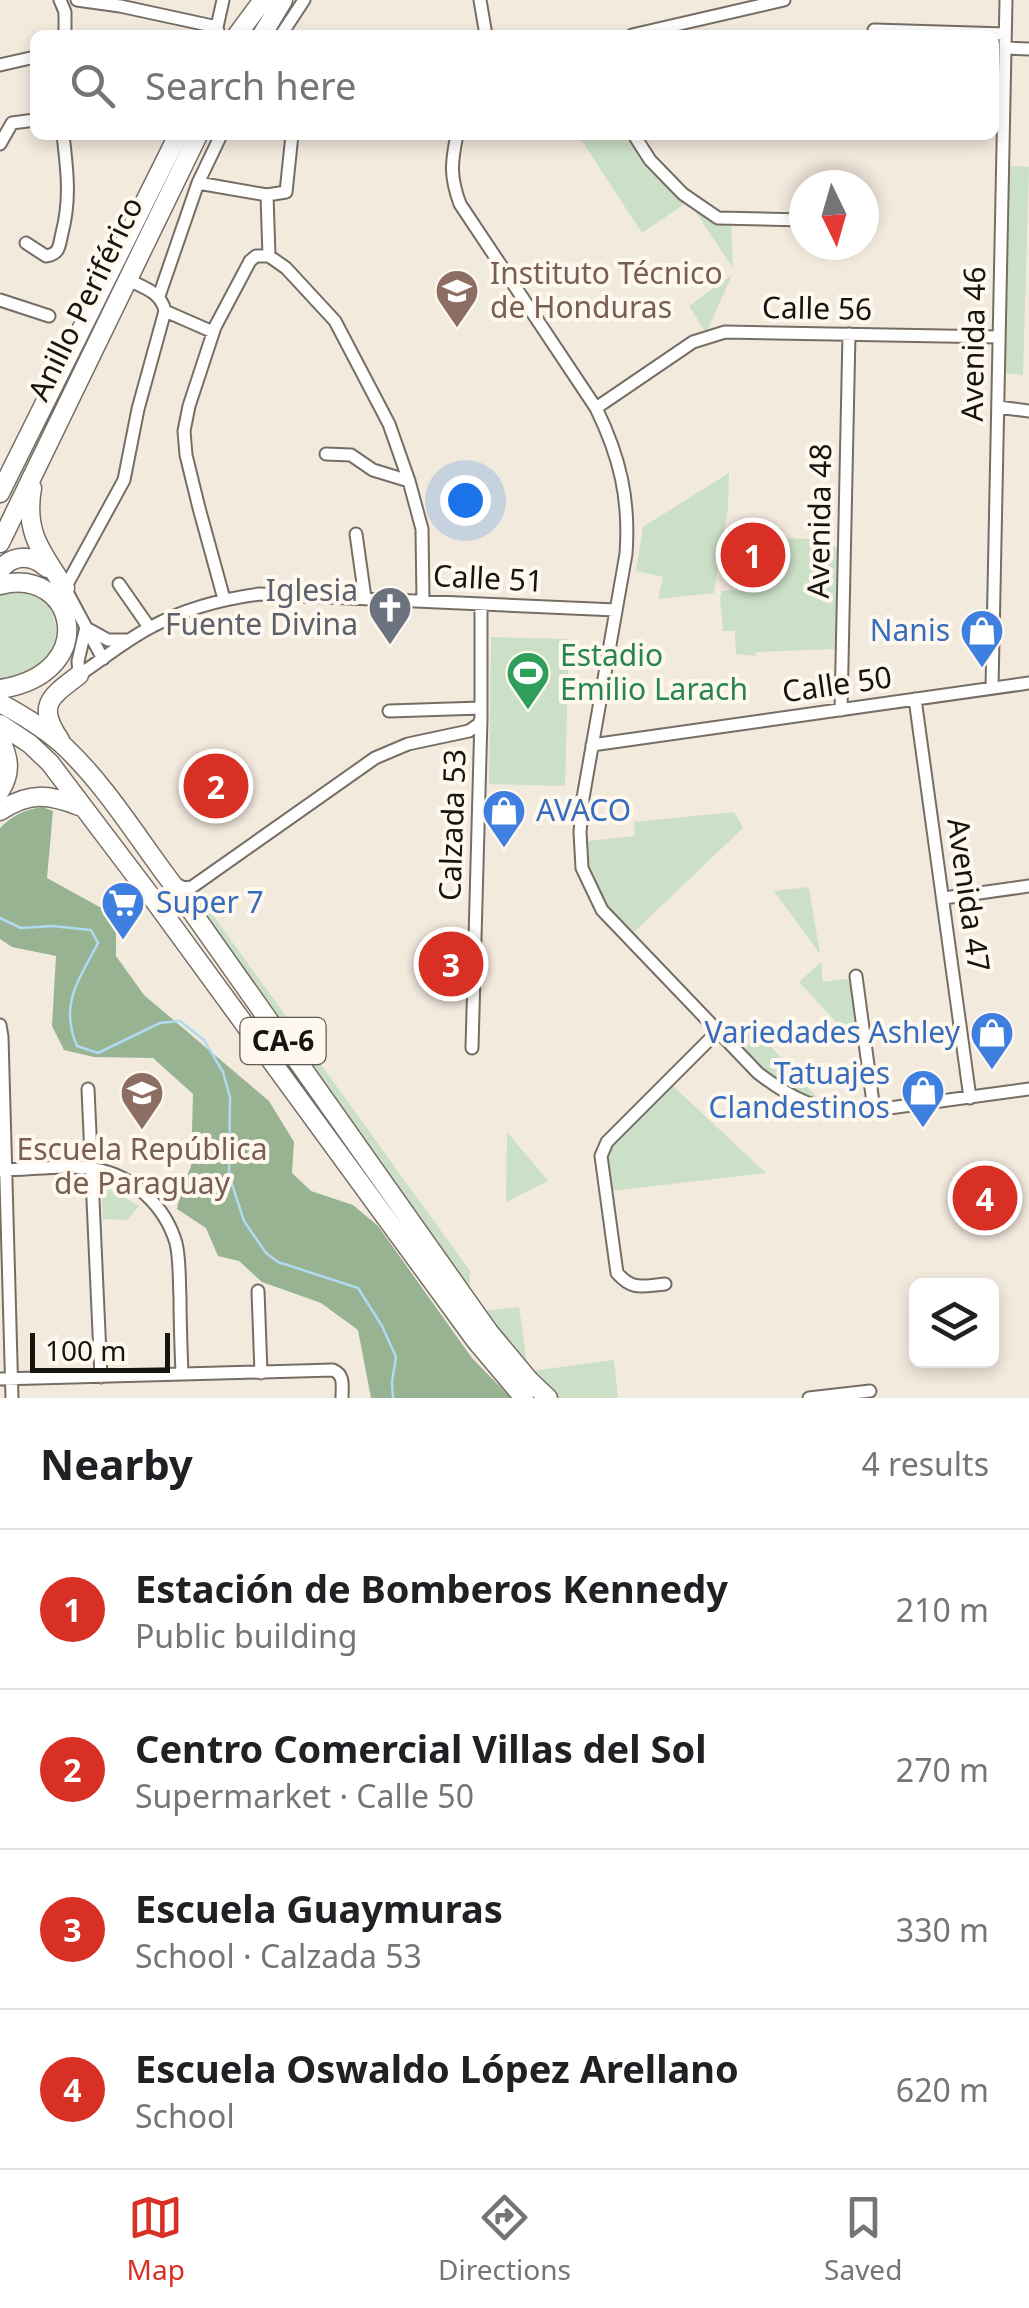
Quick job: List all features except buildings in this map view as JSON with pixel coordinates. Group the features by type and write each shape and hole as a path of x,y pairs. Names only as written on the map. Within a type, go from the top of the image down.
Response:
{"highway":[{"path":"241,30 263,0"},
{"path":"267,30 288,8"},
{"name":"Anillo Periférico","path":"0,493 176,140"},
{"name":"Anillo Periférico","path":"0,543 196,140"},
{"path":"0,465 32,428"},
{"path":"36,468 30,503 32,534 65,588"},
{"path":"0,570 12,560 32,557 65,588"},
{"path":"0,585 28,583 46,590 59,605 67,627 64,653 56,663 22,686 0,689"},
{"path":"63,744 47,715 48,704 53,695 79,675"},
{"name":"CA-6","path":"0,703 63,744 109,800 489,1332 548,1398"},
{"name":"CA-6","path":"0,724 50,763 476,1341 524,1398"},
{"path":"0,738 10,764 0,791"},
{"path":"0,811 18,801 48,796 82,808"}],"street":[{"path":"60,0 65,30"},
{"path":"77,0 120,6 214,30"},
{"path":"218,30 223,0"},
{"path":"288,8 304,0"},
{"path":"480,0 485,30"},
{"name":"Avenida 46","path":"992,688 1006,0"},
{"path":"654,30 780,1"},
{"path":"999,34 1005,34"},
{"path":"1005,48 1029,49"},
{"path":"0,66 30,59"},
{"path":"0,144 12,123 30,121"},
{"path":"26,243 46,256 59,250 68,212 64,140"},
{"path":"158,296 198,183 219,140"},
{"path":"198,183 267,194 286,192 291,140"},
{"path":"456,140 451,164 460,204 596,408 620,464 627,516 626,554 580,832 582,868 602,910 758,1073 786,1094 812,1106 835,1112 874,1110 1029,1089"},
{"path":"637,140 650,160 683,194 718,218 789,220"},
{"path":"267,194 269,256"},
{"path":"224,599 186,455 184,432 188,406 213,332 250,261 256,256 269,256 286,268 335,322 388,424 422,529 423,601"},
{"path":"103,659 65,588 124,480 165,311 158,296 126,280"},
{"path":"0,300 49,316"},
{"path":"165,311 213,332"},
{"name":"Calle 56","path":"596,408 692,342 726,332 999,337"},
{"name":"Avenida 48","path":"840,710 849,334"},
{"path":"998,406 1029,412"},
{"path":"326,454 351,455 373,470 409,481"},
{"path":"356,534 365,598"},
{"path":"119,584 149,628"},
{"name":"Calle 51","path":"79,675 149,628 189,610 224,599 260,594 616,610"},
{"name":"Calzada 53","path":"472,1048 482,604"},
{"path":"86,628 108,640 133,639"},
{"path":"79,675 78,660 86,628"},
{"name":"Calle 50","path":"592,745 1029,683"},
{"name":"Avenida 47","path":"916,699 970,1098"},
{"path":"171,882 192,887 374,758 408,744 469,731 478,724 481,713 389,711"},
{"path":"944,898 1029,886"},
{"path":"856,976 874,1110"},
{"path":"0,1026 6,1379 12,1398"},
{"path":"665,1284 633,1286 626,1284 617,1272 602,1149 717,1032"},
{"path":"88,1089 101,1377"},
{"path":"3,1170 91,1168 112,1173 136,1186 154,1203 167,1221 176,1245 182,1374"},
{"path":"258,1292 262,1373"},
{"path":"6,1379 333,1370 342,1379 342,1398"},
{"path":"810,1398 870,1391"}],"green space":[{"path":"581,140 633,140 686,203 642,233"},
{"path":"1009,166 1029,167 1023,375 1004,373"},
{"path":"691,205 731,221 733,268"},
{"path":"732,275 706,333 689,306"},
{"path":"729,473 728,508 714,593 658,599 663,577 636,571 643,527"},
{"path":"777,538 810,539 811,546 838,547 837,649 736,654 735,631 723,631 722,591 765,587 778,552"},
{"path":"0,589 38,592 54,618 56,636 50,654 34,672 21,679 0,681"},
{"name":"Estadio Emilio Larach","path":"491,637 569,639 565,786 489,784"},
{"path":"42,807 53,811 47,878 116,916 116,956 144,995 269,1101 294,1142 292,1173 311,1191 353,1205 378,1226 472,1358 511,1398 371,1398 358,1330 321,1303 262,1282 239,1261 218,1256 206,1228 177,1209 191,1167 193,1094 153,1058 94,1057 64,1050 52,1026 56,956 12,947 0,939 0,828 19,814"},
{"path":"734,812 743,828 632,934 607,907 587,867 588,841 635,836 634,822"},
{"path":"809,888 820,954 774,891"},
{"path":"197,893 470,1271 469,1296 187,900"},
{"path":"821,962 823,982 854,978 864,1052 799,982"},
{"path":"754,1028 825,1106 788,1089 736,1045"},
{"path":"672,1085 766,1173 611,1191 607,1150"},
{"path":"507,1132 548,1181 506,1202"},
{"path":"106,1189 139,1206 127,1220 103,1219 102,1195"},
{"path":"519,1307 527,1363 480,1311"},
{"path":"614,1360 618,1398 557,1398 531,1371"}],"waterway":[{"path":"0,918 21,928 91,930 98,943 78,981 71,1005 77,1046 98,1053 160,1023 180,1021 204,1040 223,1072 230,1097 229,1175 244,1221 266,1253 278,1262 358,1288 396,1357 393,1398"}],"place":[{"name":"Instituto Técnico de Honduras","path":"457,329"},
{"name":"Estación de Bomberos Kennedy","path":"753,555"},
{"name":"Iglesia Fuente Divina","path":"390,646"},
{"name":"Nanis","path":"982,669"},
{"name":"Estadio Emilio Larach","path":"528,711"},
{"name":"Centro Comercial Villas del Sol","path":"216,786"},
{"name":"AVACO","path":"504,849"},
{"name":"Super 7","path":"123,941"},
{"name":"Escuela Guaymuras","path":"451,964"},
{"name":"Variedades Ashley","path":"992,1071"},
{"name":"Tatuajes Clandestinos","path":"923,1129"},
{"name":"Escuela República de Paraguay","path":"142,1131"},
{"name":"Escuela Oswaldo López Arellano","path":"985,1198"}]}
